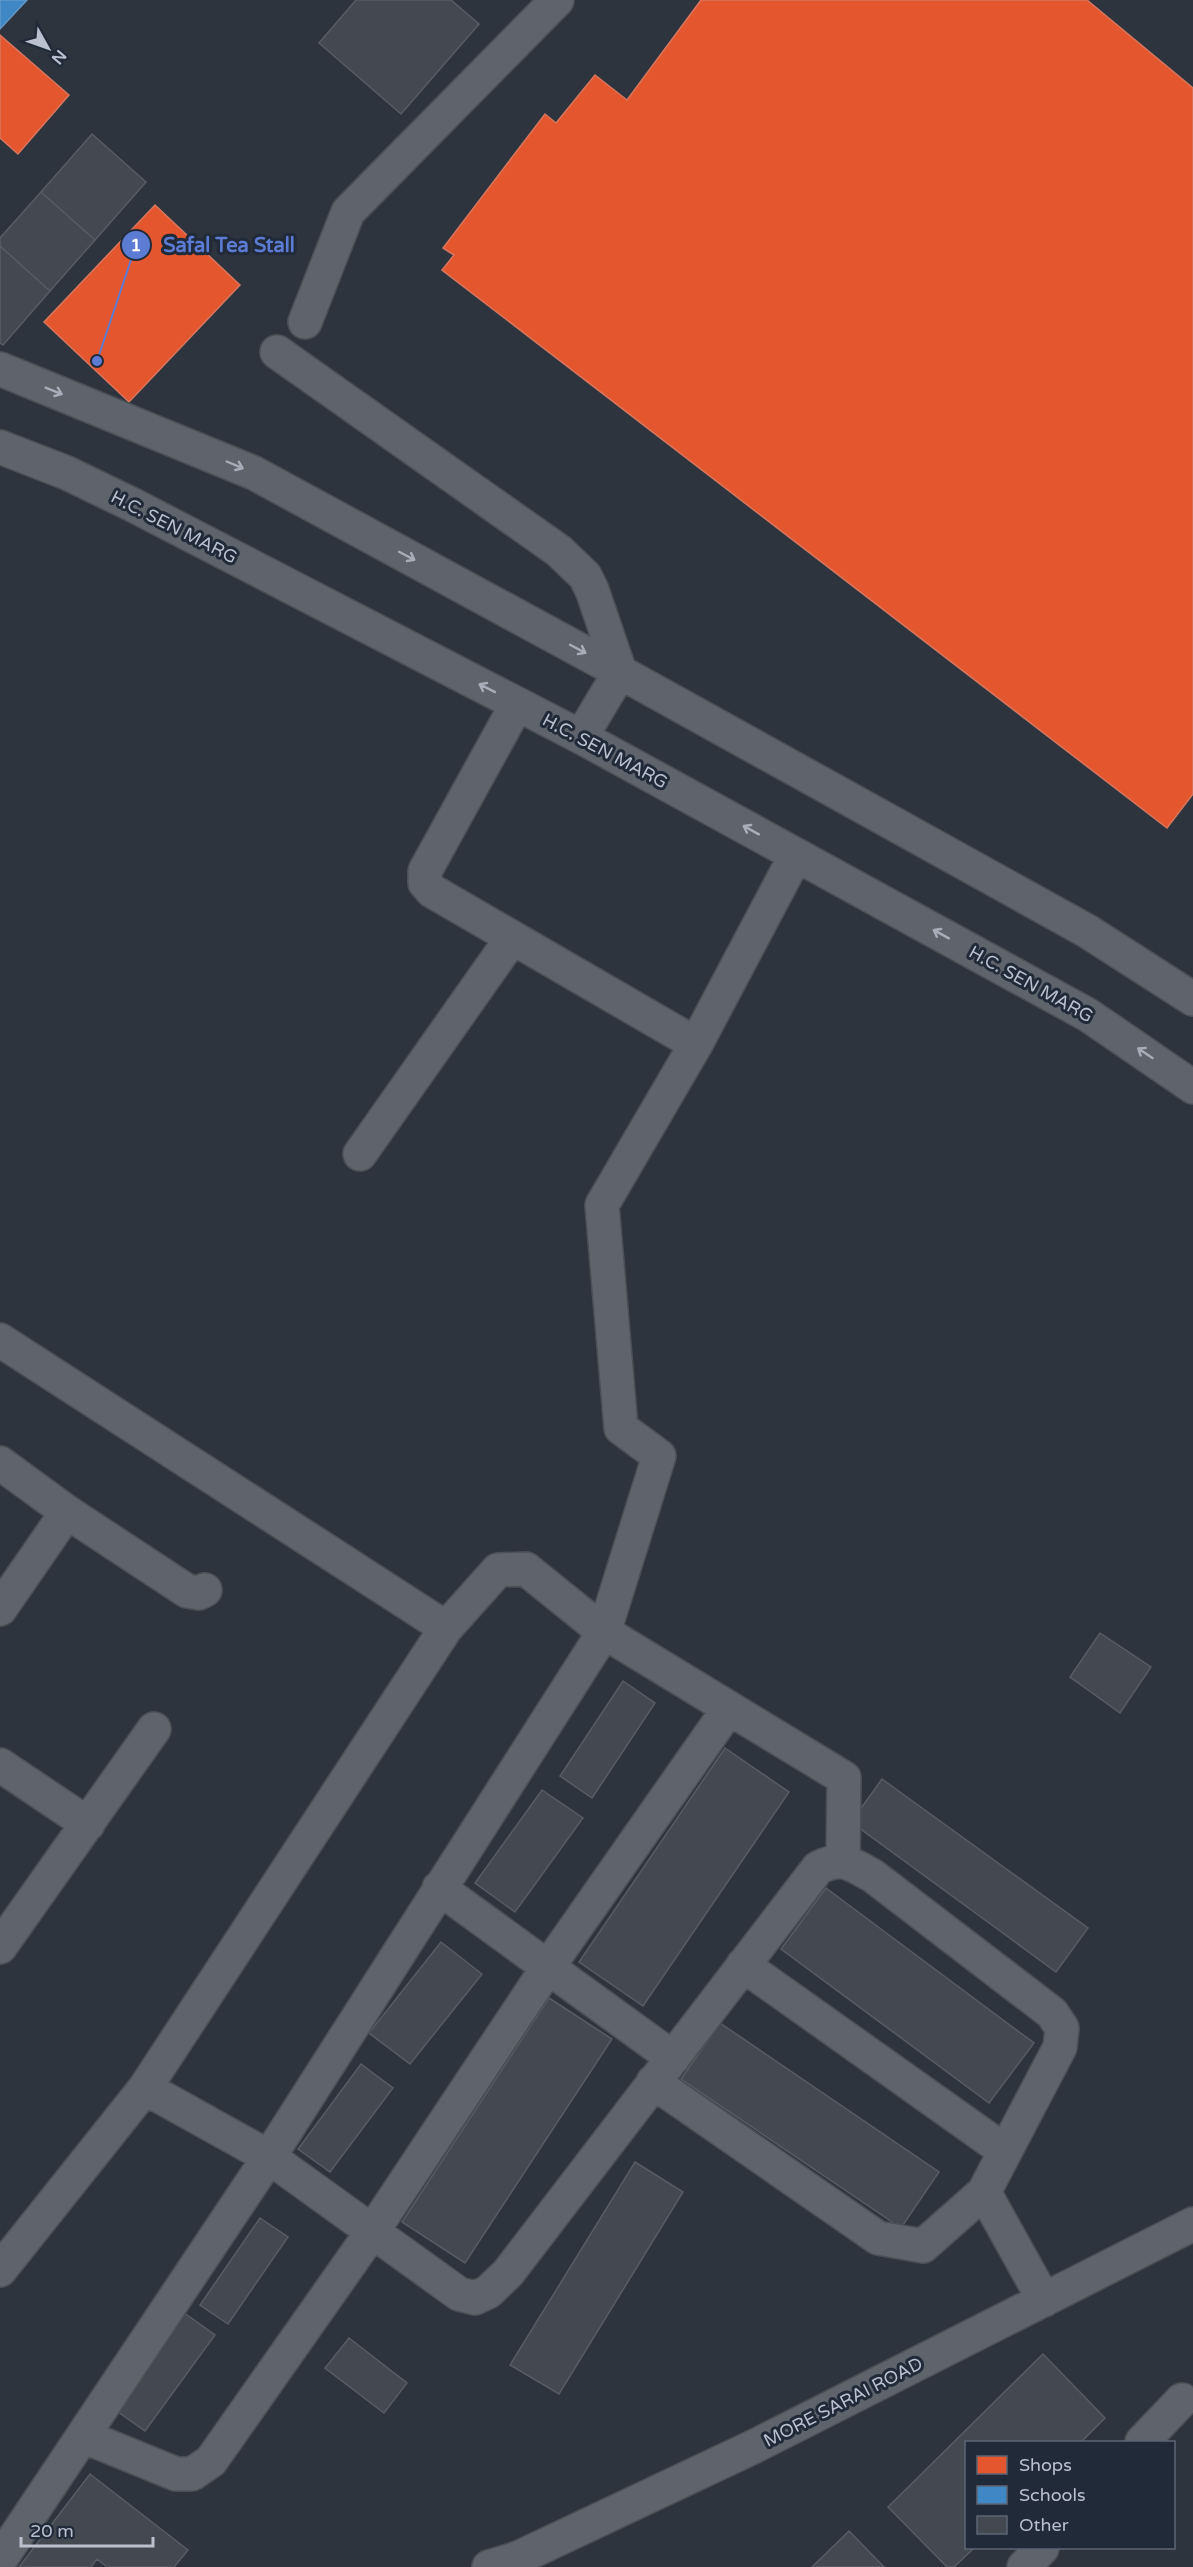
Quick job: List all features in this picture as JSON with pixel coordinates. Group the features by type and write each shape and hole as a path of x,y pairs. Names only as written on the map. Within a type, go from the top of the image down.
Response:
{"street":[{"path":"305,322 348,212 557,0"},
{"path":"277,352 499,507 572,562 592,590 620,672"},
{"path":"0,369 254,473 620,672 1087,931 1193,999"},
{"name":"H.C. SEN MARG","path":"0,447 67,473 581,736 1088,1015 1193,1087"},
{"path":"581,736 620,672"},
{"path":"517,704 425,871 424,880 432,891 696,1044"},
{"path":"0,2560 269,2157 604,1632 659,1456 621,1428 602,1205 696,1044 796,855"},
{"path":"360,1154 512,938"},
{"path":"0,1340 446,1628"},
{"path":"0,1463 67,1512 187,1591 199,1593 205,1590"},
{"path":"0,1609 67,1512"},
{"path":"0,2270 145,2088 446,1628 498,1570 526,1569 604,1632 844,1778 843,1861"},
{"path":"82,2436 176,2474 192,2474 211,2461 372,2232 548,1967 718,1724"},
{"path":"0,1947 154,1729"},
{"path":"0,1765 88,1824"},
{"path":"145,2088 269,2157 459,2294 475,2298 488,2292 508,2273 663,2070 743,1965 818,1868 832,1860 843,1861 873,1876 1052,2013 1062,2028 1060,2047 984,2192 923,2246 878,2238 663,2070 548,1967 439,1888"},
{"path":"743,1965 1005,2151"},
{"path":"984,2192 1044,2300"},
{"name":"MORE SARAI ROAD","path":"489,2567 518,2558 753,2448 1193,2224"},
{"path":"1143,2441 1182,2400"},
{"path":"1024,2567 1040,2549"}],"building: Shops":[{"path":"701,0 1087,0 1193,88 1193,794 1167,828 442,270 454,255 443,248 545,114 556,123 595,75 627,100"},
{"path":"0,35 69,95 18,154 0,138"},
{"path":"155,205 240,285 129,402 44,322"}],"building: Schools":[{"path":"0,0 27,0 0,29"}],"building: Other":[{"path":"356,0 451,0 479,24 401,114 319,43"},
{"path":"92,134 146,182 95,240 41,192"},
{"path":"41,192 95,240 50,291 0,246 0,238"},
{"path":"0,246 50,291 3,345 0,343"},
{"path":"1100,1633 1151,1667 1120,1713 1070,1677"},
{"path":"623,1681 655,1703 592,1798 560,1776"},
{"path":"725,1748 789,1792 643,2006 579,1962"},
{"path":"882,1779 1088,1928 1056,1972 851,1822"},
{"path":"542,1790 583,1818 515,1912 475,1883"},
{"path":"826,1888 1034,2043 989,2103 781,1949"},
{"path":"441,1942 482,1974 410,2064 369,2033"},
{"path":"549,1998 612,2039 465,2263 402,2222"},
{"path":"720,2023 939,2172 901,2228 681,2079"},
{"path":"361,2064 393,2088 330,2172 298,2149"},
{"path":"635,2162 683,2192 559,2394 510,2365"},
{"path":"260,2218 288,2237 228,2324 200,2305"},
{"path":"183,2312 215,2335 145,2431 114,2409"},
{"path":"349,2338 407,2383 384,2413 325,2368"},
{"path":"1043,2354 1105,2418 1082,2441 965,2441 965,2549 973,2549 954,2567 947,2567 888,2507"},
{"path":"90,2474 188,2550 174,2567 107,2567 97,2559 91,2567 19,2567"},
{"path":"849,2531 884,2567 812,2567"}],"place":[{"name":"Safal Tea Stall","path":"97,361"}]}
